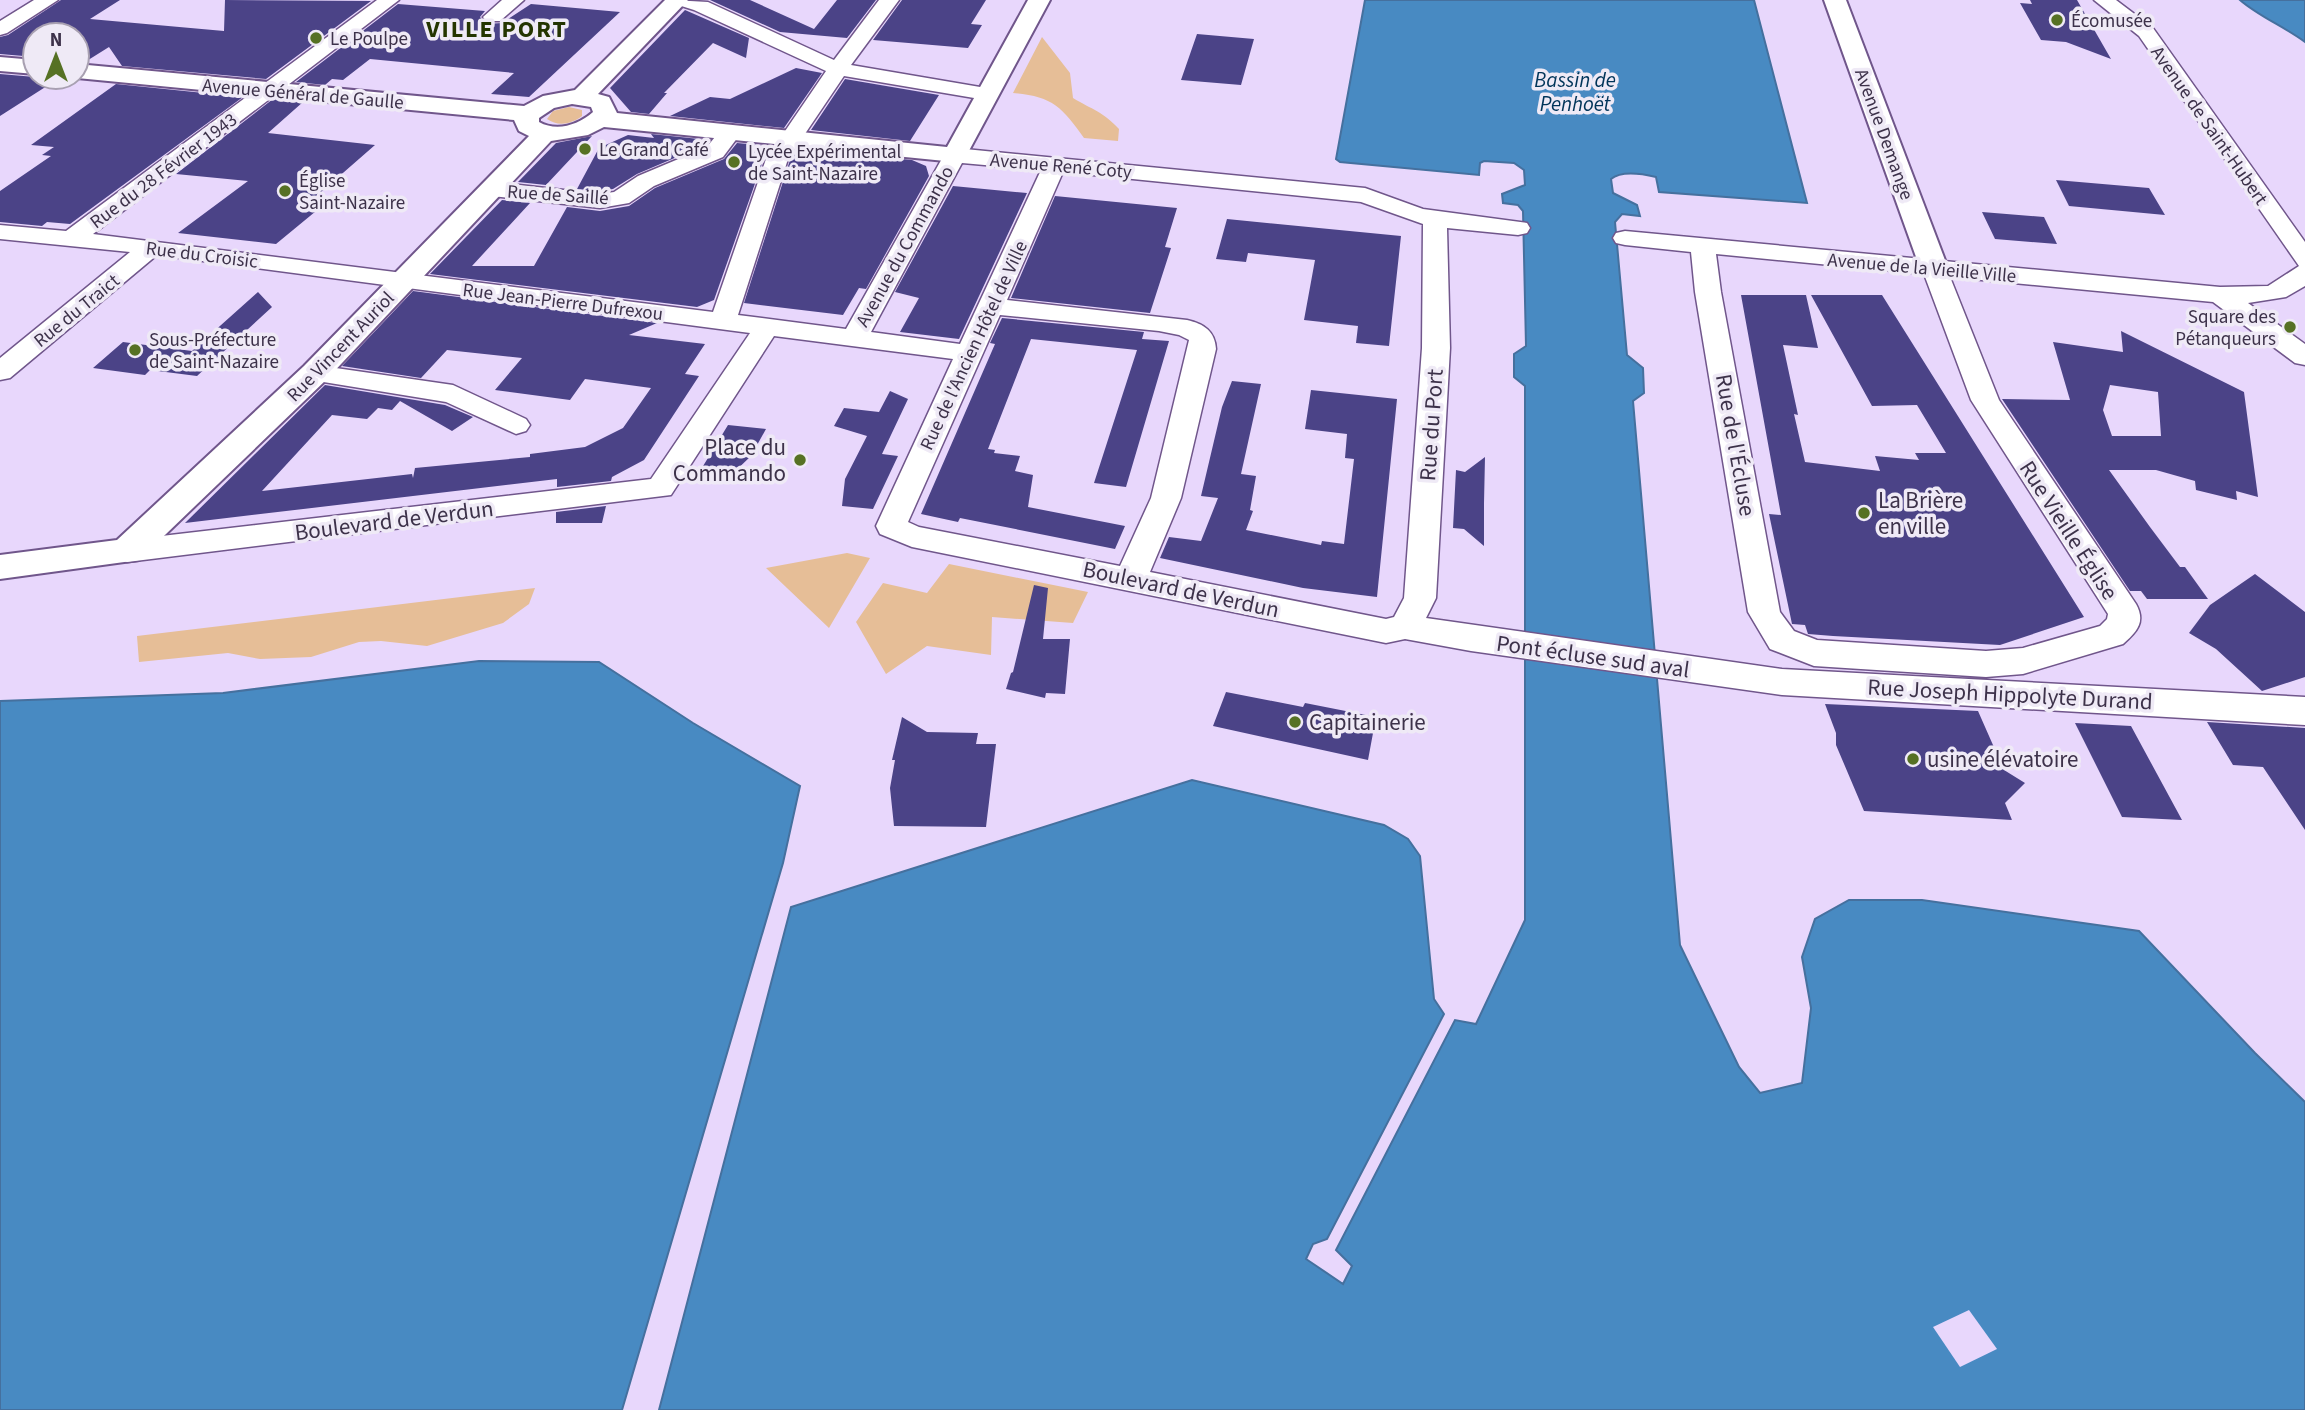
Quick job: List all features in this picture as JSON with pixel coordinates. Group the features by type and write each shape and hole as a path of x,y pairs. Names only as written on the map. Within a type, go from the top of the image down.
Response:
{"street":[{"path":"0,29 48,0"},
{"name":"Rue du 28 Février 1943","path":"71,239 389,0"},
{"path":"494,17 514,0"},
{"path":"582,97 680,0 701,6 838,69 986,94"},
{"path":"889,0 777,159 723,321 968,353"},
{"path":"955,155 1039,0"},
{"name":"Avenue Demange","path":"1835,0 1934,268"},
{"name":"Avenue de Saint-Hubert","path":"2105,0 2146,32 2305,260"},
{"path":"0,64 21,66"},
{"name":"Avenue Général de Gaulle","path":"91,72 270,89 582,129 600,120"},
{"path":"537,123 551,101 582,97 601,102 605,113 600,120"},
{"name":"Avenue René Coty","path":"600,120 1365,195 1416,215 1518,228"},
{"name":"Rue Vincent Auriol","path":"127,551 316,373 492,189 537,123"},
{"name":"Rue de Saillé","path":"492,189 600,201 621,198 646,181 715,152 730,133"},
{"name":"Avenue du Commando","path":"854,338 955,155"},
{"name":"Rue de l'Ancien Hôtel de Ville","path":"891,526 1055,165"},
{"name":"Rue du Port","path":"1405,627 1420,598 1436,348 1435,219"},
{"name":"Rue du Croisic","path":"0,232 152,247 403,280"},
{"name":"Avenue de la Vieille Ville","path":"1625,238 2220,295"},
{"name":"Rue de l'Écluse","path":"1703,246 1708,292 1764,612 1770,626 1782,640"},
{"name":"Rue du Traict","path":"0,372 152,247"},
{"name":"Rue Vieille Église","path":"1782,640 1814,653 1847,657 1986,664 2023,662 2111,635 2124,624 2124,613 1985,400 1934,268"},
{"path":"2220,295 2275,293 2292,287 2305,272"},
{"name":"Rue Jean-Pierre Dufrexou","path":"403,280 723,321"},
{"path":"2220,295 2305,357"},
{"path":"992,306 1159,323 1187,328 1202,337 1202,349 1166,498 1131,578"},
{"name":"Boulevard de Verdun","path":"127,551 660,488 767,327"},
{"path":"316,373 453,394 516,425"},
{"name":"Boulevard de Verdun","path":"891,526 912,536 1386,631 1405,627 1471,639"},
{"path":"0,567 127,551"},
{"name":"Pont écluse sud aval","path":"1471,639 1716,672"},
{"name":"Rue Joseph Hippolyte Durand","path":"1716,672 1782,682 2305,711"}],"shaded area":[{"path":"1042,37 1070,73 1073,98 1113,123 1119,129 1118,141 1084,138 1055,105 1037,97 1013,93"},
{"path":"569,107 582,110 582,116 565,124 547,119 553,111"},
{"path":"847,553 870,558 829,628 766,568"},
{"path":"949,564 1088,592 1073,623 992,617 991,655 927,646 886,674 856,622 883,583 927,593"},
{"path":"535,588 529,604 503,623 427,646 381,641 359,642 311,657 260,659 228,653 139,662 137,636"}],"water":[{"name":"Bassin de Penhoët","path":"1365,0 1754,0 1807,203 1659,192 1656,177 1639,174 1621,174 1611,179 1613,193 1637,205 1640,216 1622,214 1615,222 1627,355 1643,368 1644,393 1633,401 1680,945 1739,1067 1760,1093 1802,1083 1811,1008 1802,957 1815,919 1849,900 1922,900 2139,931 2305,1102 2305,1410 659,1410 791,907 1192,780 1384,825 1408,839 1420,856 1434,999 1444,1014 1327,1239 1313,1244 1306,1259 1343,1284 1352,1266 1336,1250 1455,1020 1476,1024 1525,920 1525,386 1514,377 1514,354 1526,346 1523,211 1518,205 1503,203 1502,194 1525,185 1524,170 1514,163 1484,161 1480,163 1479,175 1340,162 1336,159"},
{"path":"2240,0 2305,0 2305,42 2255,11"},
{"path":"479,661 599,662 693,723 800,786 783,863 622,1410 0,1410 0,701 223,693"}],"pier":[{"path":"1969,1310 1997,1349 1960,1367 1933,1327"}],"building":[{"path":"61,0 120,0 90,19 224,31 225,0 371,1 266,79 122,66 109,47 91,58 91,21 29,21"},
{"path":"710,0 750,0 814,29 837,0 876,0 847,38 780,32"},
{"path":"902,0 986,0 971,24 982,25 968,48 873,40"},
{"name":"Écomusée","path":"2030,0 2077,0 2111,59 2066,42 2041,40 2020,3 2032,4"},
{"path":"398,4 485,11 480,17 486,24 502,23 531,4 620,12 529,97 491,94 514,73 370,59 343,80 332,79 325,85 296,82"},
{"path":"685,10 749,38 746,58 713,43 664,93 667,93 649,114 631,112 610,88"},
{"path":"21,26 21,56 0,54 0,37"},
{"path":"1197,34 1254,39 1241,85 1181,80"},
{"path":"796,68 822,73 784,128 670,116 710,97 730,99"},
{"path":"0,74 21,76 21,91 39,91 0,116"},
{"path":"845,79 939,95 910,141 811,130"},
{"path":"116,84 243,97 70,224 47,222 42,226 0,222 0,191 51,156 42,155 54,147 31,145"},
{"path":"273,99 303,102 268,133 375,145 312,200 327,202 276,244 178,233 248,181 176,174"},
{"path":"651,134 709,140 705,145 637,174 613,189 577,189 599,148 628,135 654,138"},
{"path":"592,136 546,185 518,182 556,143"},
{"path":"737,143 771,146 764,158 714,300 697,307 430,274 502,200 530,203 472,266 534,266 567,207 600,211 629,206 655,188 724,159"},
{"path":"798,149 912,160 926,166 929,176 866,289 859,288 843,315 744,303 790,160"},
{"path":"2056,180 2149,188 2165,215 2069,206"},
{"path":"953,186 1027,193 959,339 900,332 919,298 895,292"},
{"path":"1055,196 1177,208 1165,247 1171,248 1150,313 1011,298"},
{"path":"1982,212 2044,217 2057,244 1995,239"},
{"path":"1227,219 1401,236 1389,346 1356,343 1358,326 1304,320 1315,260 1248,253 1246,262 1216,259"},
{"path":"413,291 657,323 629,335 705,344 685,374 699,376 644,460 612,477 611,481 557,487 557,479 185,523 325,385 445,405 473,417 452,431 400,401 392,410 378,408 367,419 332,415 262,491 412,474 413,478 415,468 530,457 530,454 585,447 623,428 651,388 585,379 570,400 495,390 522,358 447,350 421,378 342,366"},
{"name":"Sous-Préfecture de Saint-Nazaire","path":"258,292 272,307 197,376 150,370 145,375 93,368 123,342 192,351"},
{"path":"1741,295 1806,295 1818,348 1783,345 1805,462 1880,471 1875,456 1919,460 1915,453 1946,453 1917,405 1872,406 1811,295 1882,295 2084,617 2000,645 1808,634 1805,625 1792,624 1769,514 1781,515"},
{"path":"1002,318 1144,332 1142,339 1169,341 1126,487 1094,483 1137,350 1031,339 988,449 995,450 994,453 1020,456 1015,471 1033,475 1028,507 1125,526 1115,549 960,518 958,522 921,514 995,344 990,343"},
{"path":"2121,331 2244,392 2258,497 2236,491 2237,500 2196,490 2195,481 2156,470 2109,470 2180,567 2185,567 2208,599 2147,599 2141,591 2130,591 2002,399 2070,400 2053,342 2123,352","holes":["2110,385 2158,392 2161,436 2112,436 2103,410"]},
{"path":"1232,381 1261,384 1241,474 1256,476 1250,510 1253,511 1246,530 1321,545 1322,541 1344,544 1354,459 1345,458 1347,434 1305,429 1311,390 1397,399 1377,597 1303,588 1160,558 1169,537 1201,541 1218,498 1201,496 1222,407"},
{"path":"890,391 908,399 882,454 898,456 873,509 842,506 845,479 867,436 834,426 844,408 879,412"},
{"path":"728,425 766,429 751,456 727,479 697,476"},
{"path":"1485,457 1484,546 1464,529 1453,528 1456,470 1465,472"},
{"path":"606,506 602,523 556,523 556,512"},
{"path":"2255,574 2305,612 2305,677 2262,691 2216,649 2189,633 2210,605"},
{"path":"1034,585 1048,588 1043,639 1070,639 1065,694 1046,693 1045,698 1006,689 1013,672"},
{"name":"Capitainerie","path":"1226,692 1303,707 1305,703 1376,717 1368,760 1213,726"},
{"name":"usine élévatoire","path":"1825,704 1978,711 2004,770 2025,783 2005,803 2012,820 1864,811 1836,745 1836,733"},
{"path":"902,717 927,732 978,733 976,744 996,744 986,827 894,826 890,788 895,760 892,760"},
{"path":"2207,722 2305,728 2305,830 2263,767 2233,765"},
{"path":"2075,723 2131,726 2182,820 2122,817"}],"place":[{"name":"Écomusée","path":"2057,20"},
{"name":"Le Poulpe","path":"316,38"},
{"name":"Le Grand Café","path":"585,149"},
{"name":"Lycée Expérimental de Saint-Nazaire","path":"734,162"},
{"name":"Église Saint-Nazaire","path":"285,191"},
{"name":"Square des Pétanqueurs","path":"2290,327"},
{"name":"Sous-Préfecture de Saint-Nazaire","path":"135,350"},
{"name":"Place du Commando","path":"800,460"},
{"name":"La Brière en ville","path":"1864,513"},
{"name":"Capitainerie","path":"1295,722"},
{"name":"usine élévatoire","path":"1913,759"}],"district":[{"name":"VILLE PORT","path":"497,29"}]}
